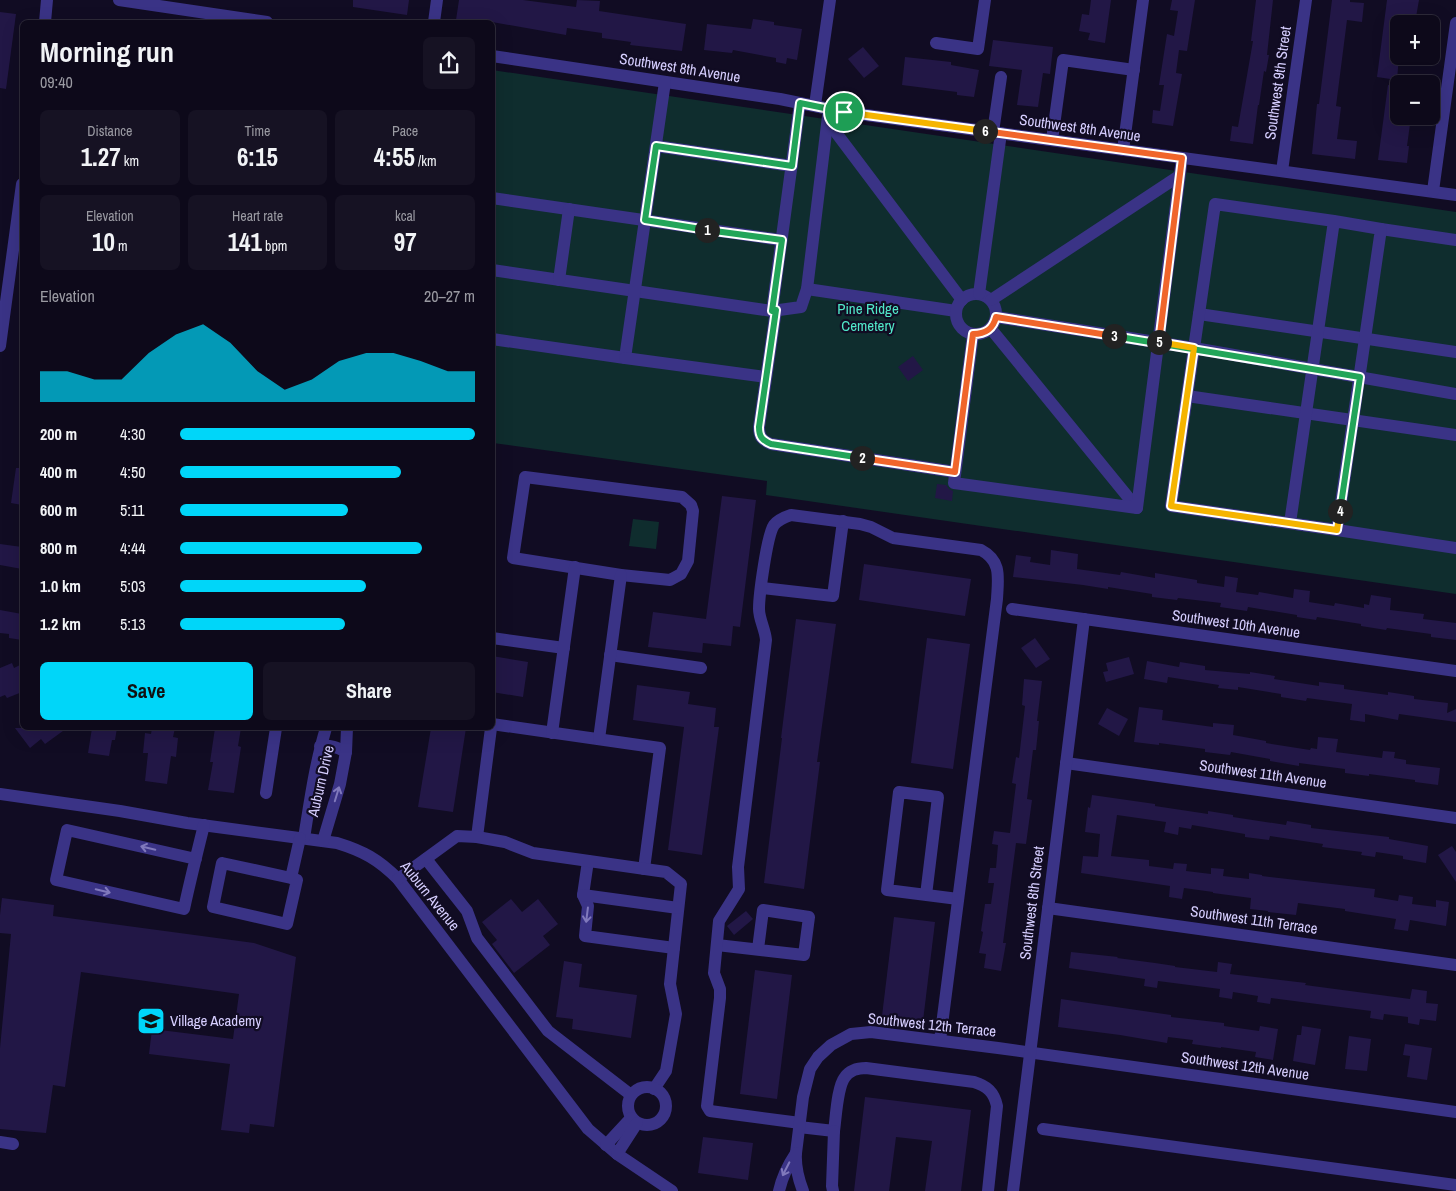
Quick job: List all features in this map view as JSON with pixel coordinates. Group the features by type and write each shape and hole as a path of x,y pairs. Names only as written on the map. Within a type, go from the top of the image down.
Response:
{"street":[{"path":"45,20 47,0"},
{"path":"119,0 218,19 234,20"},
{"path":"434,20 437,0"},
{"path":"816,106 830,0"},
{"path":"936,43 978,49 985,0"},
{"path":"1123,150 1143,0"},
{"name":"Southwest 9th Street","path":"1282,171 1306,0"},
{"path":"1433,191 1456,23"},
{"name":"Southwest 8th Avenue","path":"495,56 800,103 844,112 1456,195"},
{"path":"1052,140 1063,60 1134,70"},
{"path":"985,297 1001,77"},
{"path":"625,358 665,82"},
{"path":"800,103 759,434 762,440 771,444 955,472"},
{"path":"495,270 774,310 801,307 807,289 829,108"},
{"path":"828,122 959,306"},
{"path":"656,146 792,166"},
{"path":"1137,508 1182,158"},
{"path":"985,297 1180,176"},
{"path":"495,198 782,240"},
{"path":"0,346 20,199"},
{"path":"1456,240 1215,204 1171,506 1456,548"},
{"path":"559,280 569,210"},
{"path":"1290,523 1334,221"},
{"path":"1337,530 1381,229"},
{"path":"807,289 959,306"},
{"path":"994,323 986,332 973,334 962,329 956,318 959,306 973,294 985,297 994,305 994,323 1137,508"},
{"path":"1199,314 1456,352"},
{"path":"994,323 1194,348 1456,394"},
{"path":"973,334 954,483 1137,508"},
{"path":"495,339 766,377"},
{"path":"1187,396 1456,436"},
{"path":"525,477 682,497 693,512 688,561 681,574 670,580 622,575 513,558 525,477"},
{"path":"834,1131 710,1111 707,1106 720,998 720,989 714,972 719,921 739,889 738,867 766,640 759,610 768,538 774,524 791,515 860,524 871,527 893,538 981,550 990,554 996,564 998,576 997,599 940,1040"},
{"path":"762,588 834,596 843,522"},
{"path":"552,733 575,567"},
{"path":"599,740 622,575"},
{"name":"Southwest 10th Avenue","path":"1012,609 1456,670"},
{"name":"Southwest 8th Street","path":"1013,1191 1084,619"},
{"path":"495,638 564,648"},
{"path":"610,655 701,668"},
{"path":"495,726 660,748 644,868"},
{"path":"266,793 276,730"},
{"name":"Auburn Drive","path":"291,878 302,838 320,746 325,730"},
{"name":"Auburn Drive","path":"322,841 340,784 346,752 347,730"},
{"path":"477,837 491,730"},
{"path":"320,746 330,746 346,752"},
{"name":"Southwest 11th Avenue","path":"1066,763 1456,818"},
{"path":"926,895 938,797 899,792 887,890 926,895 958,899"},
{"name":"Auburn Avenue","path":"0,794 322,841 344,845 369,855 398,879 588,1129 617,1154 672,1191"},
{"path":"196,859 67,830 56,880 184,909 196,859 204,825"},
{"path":"398,879 458,836 505,842 533,853 666,872 681,884 670,984 676,1014 674,1030 666,1071 654,1089"},
{"path":"426,859 467,911 477,938 548,1031 631,1095"},
{"path":"588,861 583,895 588,906 585,936 674,948"},
{"name":"Auburn Drive","path":"222,863 291,878 297,880 287,924 212,907 222,863"},
{"path":"583,895 678,908"},
{"name":"Southwest 11th Terrace","path":"1048,908 1456,966"},
{"path":"717,945 804,955 809,917 763,910 758,949"},
{"name":"Southwest 12th Terrace","path":"803,1191 797,1175 796,1153 803,1097 810,1069 818,1057 831,1045 850,1034 871,1032 1029,1052"},
{"name":"Southwest 12th Avenue","path":"1029,1052 1456,1112"},
{"path":"833,1191 834,1131 840,1086 845,1076 858,1068 974,1082 990,1090 998,1106 988,1191"},
{"path":"641,1088 654,1089 665,1100 665,1112 658,1122 646,1126 634,1120 627,1106 631,1095 641,1088"},
{"path":"606,1145 634,1120"},
{"path":"617,1154 634,1120"},
{"path":"1043,1128 1456,1185"},
{"name":"Southwest 12th Terrace","path":"779,1191 782,1178 796,1153"}],"green space":[{"name":"Pine Ridge Cemetery","path":"495,70 1456,212 1456,594 766,495 767,481 495,443"},
{"path":"633,519 659,522 656,549 629,546"}],"building":[{"path":"353,0 409,0 407,15 353,7"},
{"path":"459,0 523,0 576,7 577,0 600,1 599,11 686,24 682,51 630,45 631,42 602,38 602,33 567,28 566,35 495,23 495,20 456,20"},
{"path":"1091,0 1111,0 1105,43 1088,40 1090,33 1079,31 1082,14 1089,15"},
{"path":"1172,0 1195,0 1187,51 1179,50 1176,73 1182,74 1173,126 1152,123 1153,110 1160,111 1164,85 1159,85 1167,34 1174,36 1178,11 1170,10"},
{"path":"1256,0 1273,0 1267,55 1269,55 1266,72 1264,71 1253,144 1230,141 1232,126 1238,127 1253,41 1251,41"},
{"path":"1332,0 1350,0 1350,2 1364,3 1362,22 1347,20 1336,106 1341,107 1337,139 1357,141 1355,159 1312,154"},
{"path":"1387,0 1419,0 1416,15 1390,15 1390,65 1398,65 1397,75 1390,75 1390,79 1377,77"},
{"path":"0,12 16,14 6,89 0,88"},
{"path":"753,19 774,22 774,25 802,29 797,60 787,58 786,64 776,62 776,58 733,50 732,53 704,50 707,24 751,29"},
{"path":"993,40 1053,47 1050,74 1043,73 1038,107 1017,105 1022,70 989,66"},
{"path":"863,47 879,66 864,78 848,59"},
{"path":"905,57 951,62 951,65 979,70 974,97 957,95 957,92 902,85"},
{"path":"1388,85 1390,85 1390,125 1410,125 1407,163 1378,160"},
{"path":"913,356 923,370 908,381 898,367"},
{"path":"16,468 20,468 20,505 11,503"},
{"path":"937,484 946,485 953,491 952,501 935,498"},
{"path":"722,496 756,500 740,627 733,626 731,646 703,643 702,653 648,647 653,612 706,619"},
{"path":"0,544 20,547 20,569 0,565"},
{"path":"1051,550 1078,554 1077,569 1120,575 1121,572 1155,578 1155,573 1224,587 1225,576 1238,578 1236,592 1258,595 1259,592 1293,598 1294,589 1310,591 1309,602 1334,606 1335,603 1364,608 1364,604 1369,605 1371,595 1391,598 1390,610 1424,614 1423,619 1456,623 1456,640 1431,637 1431,634 1387,628 1386,630 1317,617 1316,620 1297,617 1297,615 1248,607 1247,611 1220,607 1221,603 1152,597 1152,594 1108,587 1108,589 1013,577 1016,555 1031,557 1030,562 1050,565"},
{"path":"864,564 971,579 965,616 859,600"},
{"path":"0,610 20,614 20,640 9,638 9,634 0,633"},
{"path":"796,619 836,624 817,762 820,762 804,889 764,883"},
{"path":"927,638 970,644 953,769 911,763"},
{"path":"1035,638 1050,659 1036,668 1021,648"},
{"path":"495,656 528,662 523,697 495,692"},
{"path":"1129,657 1134,674 1106,682 1103,672 1108,671 1106,663"},
{"path":"1147,661 1179,667 1180,662 1205,666 1205,670 1250,674 1250,672 1275,676 1274,679 1319,686 1319,682 1344,685 1344,689 1388,695 1388,692 1414,696 1414,699 1448,703 1447,713 1456,709 1456,722 1399,714 1398,720 1365,714 1365,722 1350,720 1352,704 1307,698 1306,701 1281,697 1281,694 1238,687 1238,690 1218,688 1219,685 1168,677 1167,683 1144,679"},
{"path":"12,663 14,668 20,665 20,693 7,698 5,695 0,697 0,668"},
{"path":"1024,679 1042,681 1037,721 1039,721 1036,750 1033,750 1027,799 1032,800 1026,844 1016,843 1003,943 1006,943 1001,971 984,968 986,954 979,953 985,904 991,904 994,883 988,883 990,868 996,868 998,845 992,844 994,831 1010,833 1016,784 1012,783 1016,757 1019,758 1025,706 1022,705"},
{"path":"637,685 690,692 688,704 716,708 714,727 719,727 702,855 668,850 684,727 633,720"},
{"path":"1139,707 1163,710 1162,720 1213,727 1213,723 1234,725 1233,735 1266,741 1266,743 1310,750 1311,748 1317,749 1318,737 1338,739 1336,752 1382,758 1383,751 1395,752 1394,758 1406,760 1406,764 1440,768 1438,785 1369,774 1369,776 1345,773 1345,769 1299,763 1299,766 1231,752 1230,755 1205,752 1205,749 1134,742"},
{"path":"1107,708 1128,719 1119,736 1098,724"},
{"path":"15,728 20,728 20,730 64,730 45,744 41,739 30,748"},
{"path":"92,730 117,730 115,740 112,740 109,756 88,753"},
{"path":"152,730 175,730 173,737 178,738 176,757 171,756 167,784 145,781 148,753 143,753 145,733 151,734"},
{"path":"215,730 241,730 238,746 241,747 234,793 208,790 213,762 210,762"},
{"path":"431,730 466,730 453,812 418,807"},
{"path":"1092,795 1208,814 1208,811 1286,825 1287,821 1311,825 1311,828 1389,837 1389,839 1428,846 1426,863 1403,859 1403,856 1376,852 1375,857 1361,855 1362,852 1322,847 1323,844 1270,836 1269,840 1245,837 1245,834 1192,825 1191,829 1179,827 1178,835 1164,832 1166,822 1117,815 1111,856 1149,860 1149,866 1173,869 1174,863 1187,864 1186,871 1211,874 1211,868 1224,869 1223,876 1249,879 1249,873 1375,889 1374,897 1398,901 1399,895 1413,897 1412,904 1436,907 1436,900 1449,902 1446,926 1410,920 1408,931 1394,929 1396,919 1345,911 1345,909 1298,903 1296,915 1268,912 1250,909 1251,898 1184,888 1182,899 1169,897 1170,886 1081,873 1083,856 1098,857 1100,834 1085,832 1088,807 1090,808"},
{"path":"1452,846 1456,852 1456,882 1438,855"},
{"path":"2,898 54,905 53,916 254,943 296,957 274,1127 250,1124 249,1133 221,1130 230,1064 149,1054 152,1029 233,1039 239,994 81,972 65,1087 53,1085 46,1133 0,1129 0,1048 11,934 0,933"},
{"path":"511,899 522,912 538,899 558,924 543,936 550,945 514,973 492,944 497,940 482,922"},
{"path":"746,911 753,919 734,935 727,926"},
{"path":"894,917 935,922 923,1021 882,1016"},
{"path":"1071,952 1217,972 1218,962 1232,964 1230,974 1306,983 1305,985 1410,999 1412,989 1427,991 1426,1003 1438,1004 1436,1021 1420,1019 1419,1025 1408,1023 1408,1017 1384,1014 1383,1020 1370,1018 1371,1011 1271,998 1270,1004 1257,1002 1258,996 1233,992 1232,999 1219,997 1220,989 1158,981 1157,988 1144,986 1145,979 1069,968"},
{"path":"564,961 582,964 579,987 637,995 631,1038 572,1029 573,1019 556,1017"},
{"path":"755,970 792,975 777,1099 740,1094"},
{"path":"1061,999 1171,1015 1171,1017 1224,1023 1224,1026 1259,1031 1260,1026 1278,1029 1273,1060 1255,1057 1256,1052 1192,1044 1193,1040 1168,1037 1167,1043 1058,1027"},
{"path":"1302,1026 1321,1029 1315,1065 1293,1061 1297,1035 1301,1035"},
{"path":"1349,1036 1371,1039 1367,1071 1345,1069"},
{"path":"1405,1044 1432,1048 1427,1080 1407,1077 1410,1056 1403,1055"},
{"path":"865,1097 971,1110 961,1191 925,1191 932,1141 896,1137 889,1191 854,1191"},
{"path":"703,1137 753,1143 748,1180 698,1173"}],"place":[{"name":"Village Academy","path":"151,1021"}],"route":[{"path":"844,112 800,103 792,166 656,146 645,220 782,240 772,311 776,310 759,427 759,434 762,440 771,444 955,472 973,334 980,334 991,329 996,317 1159,343 1194,348 1360,377 1337,530 1171,506 1194,348 1159,343 1182,158 844,112"}]}
